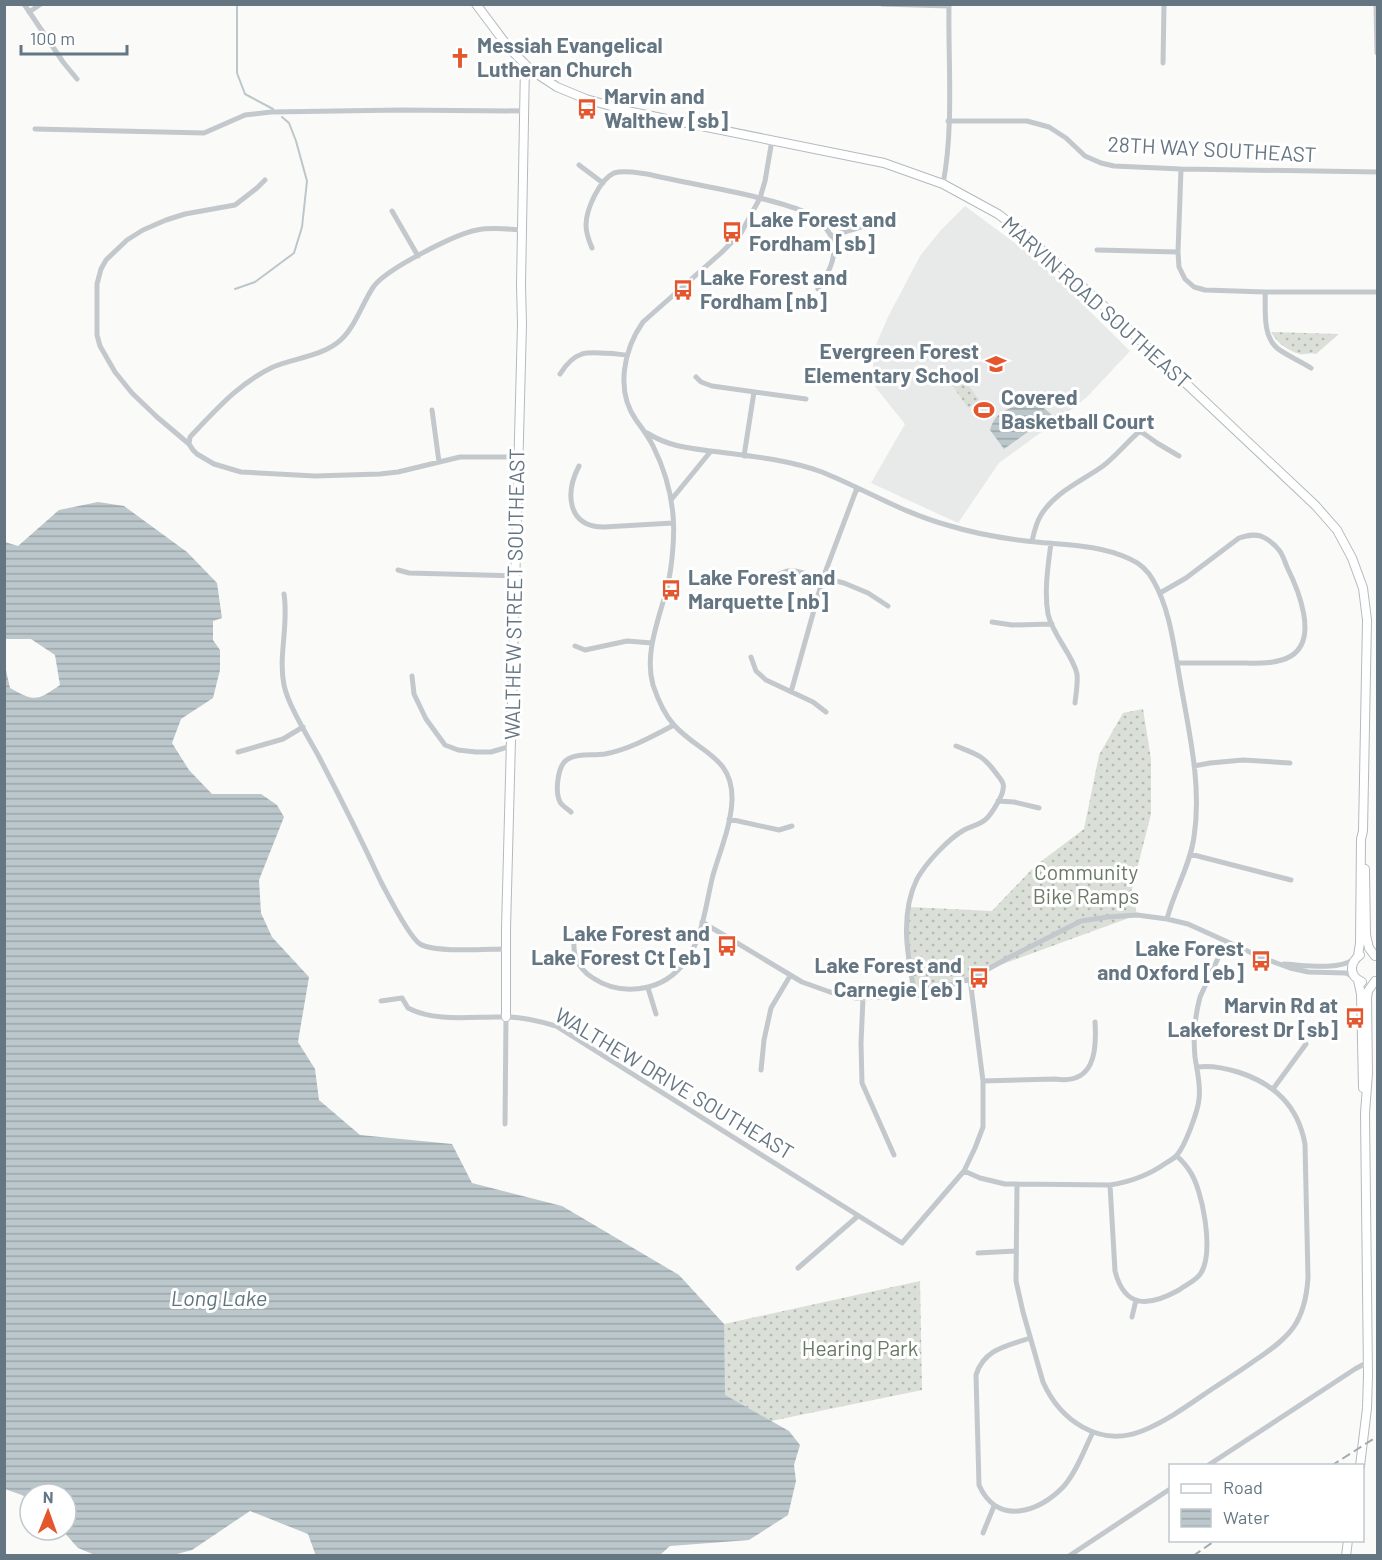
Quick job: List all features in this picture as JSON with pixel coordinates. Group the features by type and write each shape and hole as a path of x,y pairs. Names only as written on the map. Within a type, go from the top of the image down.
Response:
{"street":[{"path":"24,4 77,79"},
{"path":"29,12 41,4"},
{"name":"MARVIN ROAD SOUTHEAST","path":"476,4 509,48 537,74 557,87 601,104 632,112 884,163 943,184 998,214 1049,256 1316,506 1345,543 1358,572 1363,588 1367,620 1360,946 1352,968 1356,979"},
{"path":"882,4 949,5 948,121 946,169 943,184"},
{"path":"1163,63 1164,4"},
{"path":"1377,4 1377,53"},
{"name":"WALTHEW STREET SOUTHEAST","path":"505,1124 506,949 522,324 525,64"},
{"path":"35,129 204,133 244,115 271,112 524,111"},
{"name":"28TH WAY SOUTHEAST","path":"948,121 1027,122 1049,127 1066,138 1085,156 1114,166 1377,172"},
{"path":"574,936 575,957 580,967 593,978 610,987 648,988 668,980 690,955 699,933 729,819 732,788 729,776 716,759 674,725 665,713 652,681 652,643 670,572 673,523 664,471 645,432 635,419 627,398 624,374 634,334 643,322 734,241 750,218 765,181 772,140"},
{"path":"579,165 603,183"},
{"path":"1181,169 1179,267 1185,279 1194,287 1205,290 1265,292 1377,292"},
{"path":"592,248 587,238 588,212 603,183 615,173 647,174 777,202 810,214 831,236 833,243 830,270 818,289"},
{"path":"265,180 235,205 185,214 143,230 127,240 106,260 97,284 97,335 100,346 115,372 132,393 193,450 213,464 241,472 315,476 380,474 460,457 518,457"},
{"path":"392,211 418,256"},
{"path":"831,236 874,223"},
{"path":"189,444 190,437 230,395 251,379 288,361 323,351 341,340 376,283 389,273 418,256 474,230 490,228 522,230"},
{"path":"1097,250 1178,252"},
{"path":"1265,292 1266,326 1269,336 1277,348 1311,368"},
{"path":"560,374 566,364 582,354 627,355"},
{"path":"696,377 701,382 712,386 806,399"},
{"path":"744,456 754,392"},
{"path":"432,410 439,462"},
{"path":"1032,541 1036,524 1050,503 1103,466 1140,431 1179,456"},
{"path":"645,432 677,447 801,465 944,525 972,532 1108,551 1130,559 1141,566 1152,578 1160,593 1168,618 1194,766 1197,803 1194,839 1167,919"},
{"path":"670,501 711,451"},
{"path":"579,466 573,478 572,503 578,519 585,524 604,527 673,523"},
{"path":"791,692 823,578 857,488"},
{"path":"1160,593 1186,578 1239,538 1255,534 1264,537 1279,550 1304,612 1305,629 1302,644 1293,656 1263,663 1177,663"},
{"path":"1051,543 1047,589 1048,614 1054,632 1077,676 1075,703"},
{"path":"398,570 409,573 515,576"},
{"path":"774,576 787,571 795,571 844,583 868,593 888,606"},
{"path":"284,594 286,609 281,662 284,687 391,901 408,930 419,944 431,947 506,949"},
{"path":"992,622 1012,625 1052,624"},
{"path":"575,646 585,650 627,641 652,643"},
{"path":"751,657 756,671 766,680 813,702 826,712"},
{"path":"412,676 414,694 422,711 445,745 458,750 476,752 491,752 511,746"},
{"path":"571,812 560,803 557,788 559,769 568,758 605,754 629,748 674,725"},
{"path":"238,752 283,739 303,727"},
{"path":"915,996 907,955 906,922 917,880 947,843 965,830 984,822 994,810 1004,791 1004,783 987,760 956,746"},
{"path":"1194,766 1243,760 1290,763"},
{"path":"998,801 1039,808"},
{"path":"729,819 779,830 792,825"},
{"name":"MARVIN ROAD SOUTHEAST","path":"1363,831 1366,935 1369,948 1376,957"},
{"path":"1190,854 1291,880"},
{"path":"702,922 790,976 830,992 856,999 915,996 970,979 1081,921 1137,915 1188,924 1290,968 1308,972 1346,973 1364,983 1376,980"},
{"path":"970,979 983,1081 982,1128 964,1171 980,1178 1005,1184 1120,1184 1142,1177 1177,1156 1196,1111 1199,1098 1195,1039 1200,997 1226,941"},
{"path":"1282,964 1340,965 1348,964 1356,957 1366,953 1376,957"},
{"path":"761,1070 764,1040 771,1008 790,976"},
{"path":"1356,979 1361,994 1365,1113 1368,1362 1367,1408 1360,1464"},
{"path":"1365,1113 1368,1089 1368,991 1376,980"},
{"path":"648,988 656,1014"},
{"name":"WALTHEW DRIVE SOUTHEAST","path":"381,1001 402,998 408,1008 429,1016 506,1017 539,1021 556,1026 902,1243 964,1171"},
{"path":"863,999 862,1083 894,1155"},
{"path":"983,1081 1055,1079 1066,1081 1082,1076 1090,1065 1096,1043 1095,1022"},
{"path":"1274,1089 1306,1044"},
{"path":"1017,1184 1016,1281 1042,1382 1048,1393 1072,1422 1102,1435 1121,1436 1140,1432 1163,1421 1276,1346 1291,1332 1307,1295 1305,1144 1296,1115 1274,1089 1263,1082 1231,1070 1197,1067"},
{"path":"1110,1185 1117,1281 1128,1297 1149,1302 1162,1299 1201,1275 1206,1258 1204,1211 1197,1185 1190,1171 1177,1156"},
{"path":"798,1268 858,1216"},
{"path":"978,1253 1016,1251"},
{"path":"1132,1317 1137,1300"},
{"path":"1030,1338 991,1352 978,1366 976,1375 979,1485 987,1499 994,1506 1003,1510 1027,1510 1038,1506 1063,1487 1072,1476 1093,1432"},
{"path":"1210,1464 1368,1362"},
{"path":"1069,1556 1169,1490"},
{"path":"984,1533 994,1506"}],"shaded area":[{"name":"Evergreen Forest Elementary School","path":"965,206 1023,249 1056,278 1130,351 1087,397 999,463 958,523 871,483 905,424 876,388 872,377 875,347 920,256"}],"green space":[{"path":"1271,332 1339,334 1316,354 1302,354 1283,346"},
{"path":"950,382 966,382 979,400 968,408"},
{"name":"Community Bike Ramps","path":"1143,709 1151,759 1151,814 1132,889 1137,915 915,996 906,922 909,907 992,911 1035,866 1084,829 1099,755 1123,713"},
{"path":"1376,985 1378,985 1377,1090"},
{"name":"Hearing Park","path":"920,1281 922,1390 771,1421 724,1395 724,1324"}],"water":[{"path":"1034,400 1052,415 1004,449 990,430 996,417"},
{"name":"Long Lake","path":"98,502 124,506 187,552 217,583 222,618 213,621 213,640 220,650 220,670 213,698 181,719 172,743 189,770 212,794 261,794 277,805 284,817 259,880 261,913 272,937 309,977 298,1042 315,1069 319,1100 360,1135 452,1144 472,1183 562,1206 679,1275 724,1324 725,1395 789,1431 800,1445 794,1465 796,1481 788,1515 749,1540 670,1546 660,1555 316,1556 308,1534 250,1511 192,1550 173,1555 95,1555 78,1548 73,1542 78,1542 78,1482 18,1482 18,1494 5,1489 5,666 10,688 25,696 41,697 60,685 55,655 31,639 5,639 5,542 18,546 59,510"}],"waterway":[{"path":"237,4 237,73 245,94 273,109"},
{"path":"235,289 255,282 294,253 302,227 307,181 289,123 282,117"}],"railway":[{"path":"1334,1464 1378,1436"},
{"path":"1193,1556 1213,1542"}],"place":[{"name":"Messiah Evangelical Lutheran Church","path":"460,58"},
{"name":"Marvin and Walthew [sb]","path":"587,109"},
{"name":"Lake Forest and Fordham [sb]","path":"732,232"},
{"name":"Lake Forest and Fordham [nb]","path":"683,290"},
{"name":"Evergreen Forest Elementary School","path":"996,364"},
{"name":"Covered Basketball Court","path":"984,410"},
{"name":"Lake Forest and Marquette [nb]","path":"671,590"},
{"name":"Lake Forest and Lake Forest Ct [eb]","path":"727,946"},
{"name":"Lake Forest and Oxford [eb]","path":"1261,961"},
{"name":"Lake Forest and Carnegie [eb]","path":"979,978"},
{"name":"Marvin Rd at Lakeforest Dr [sb]","path":"1355,1018"}]}
